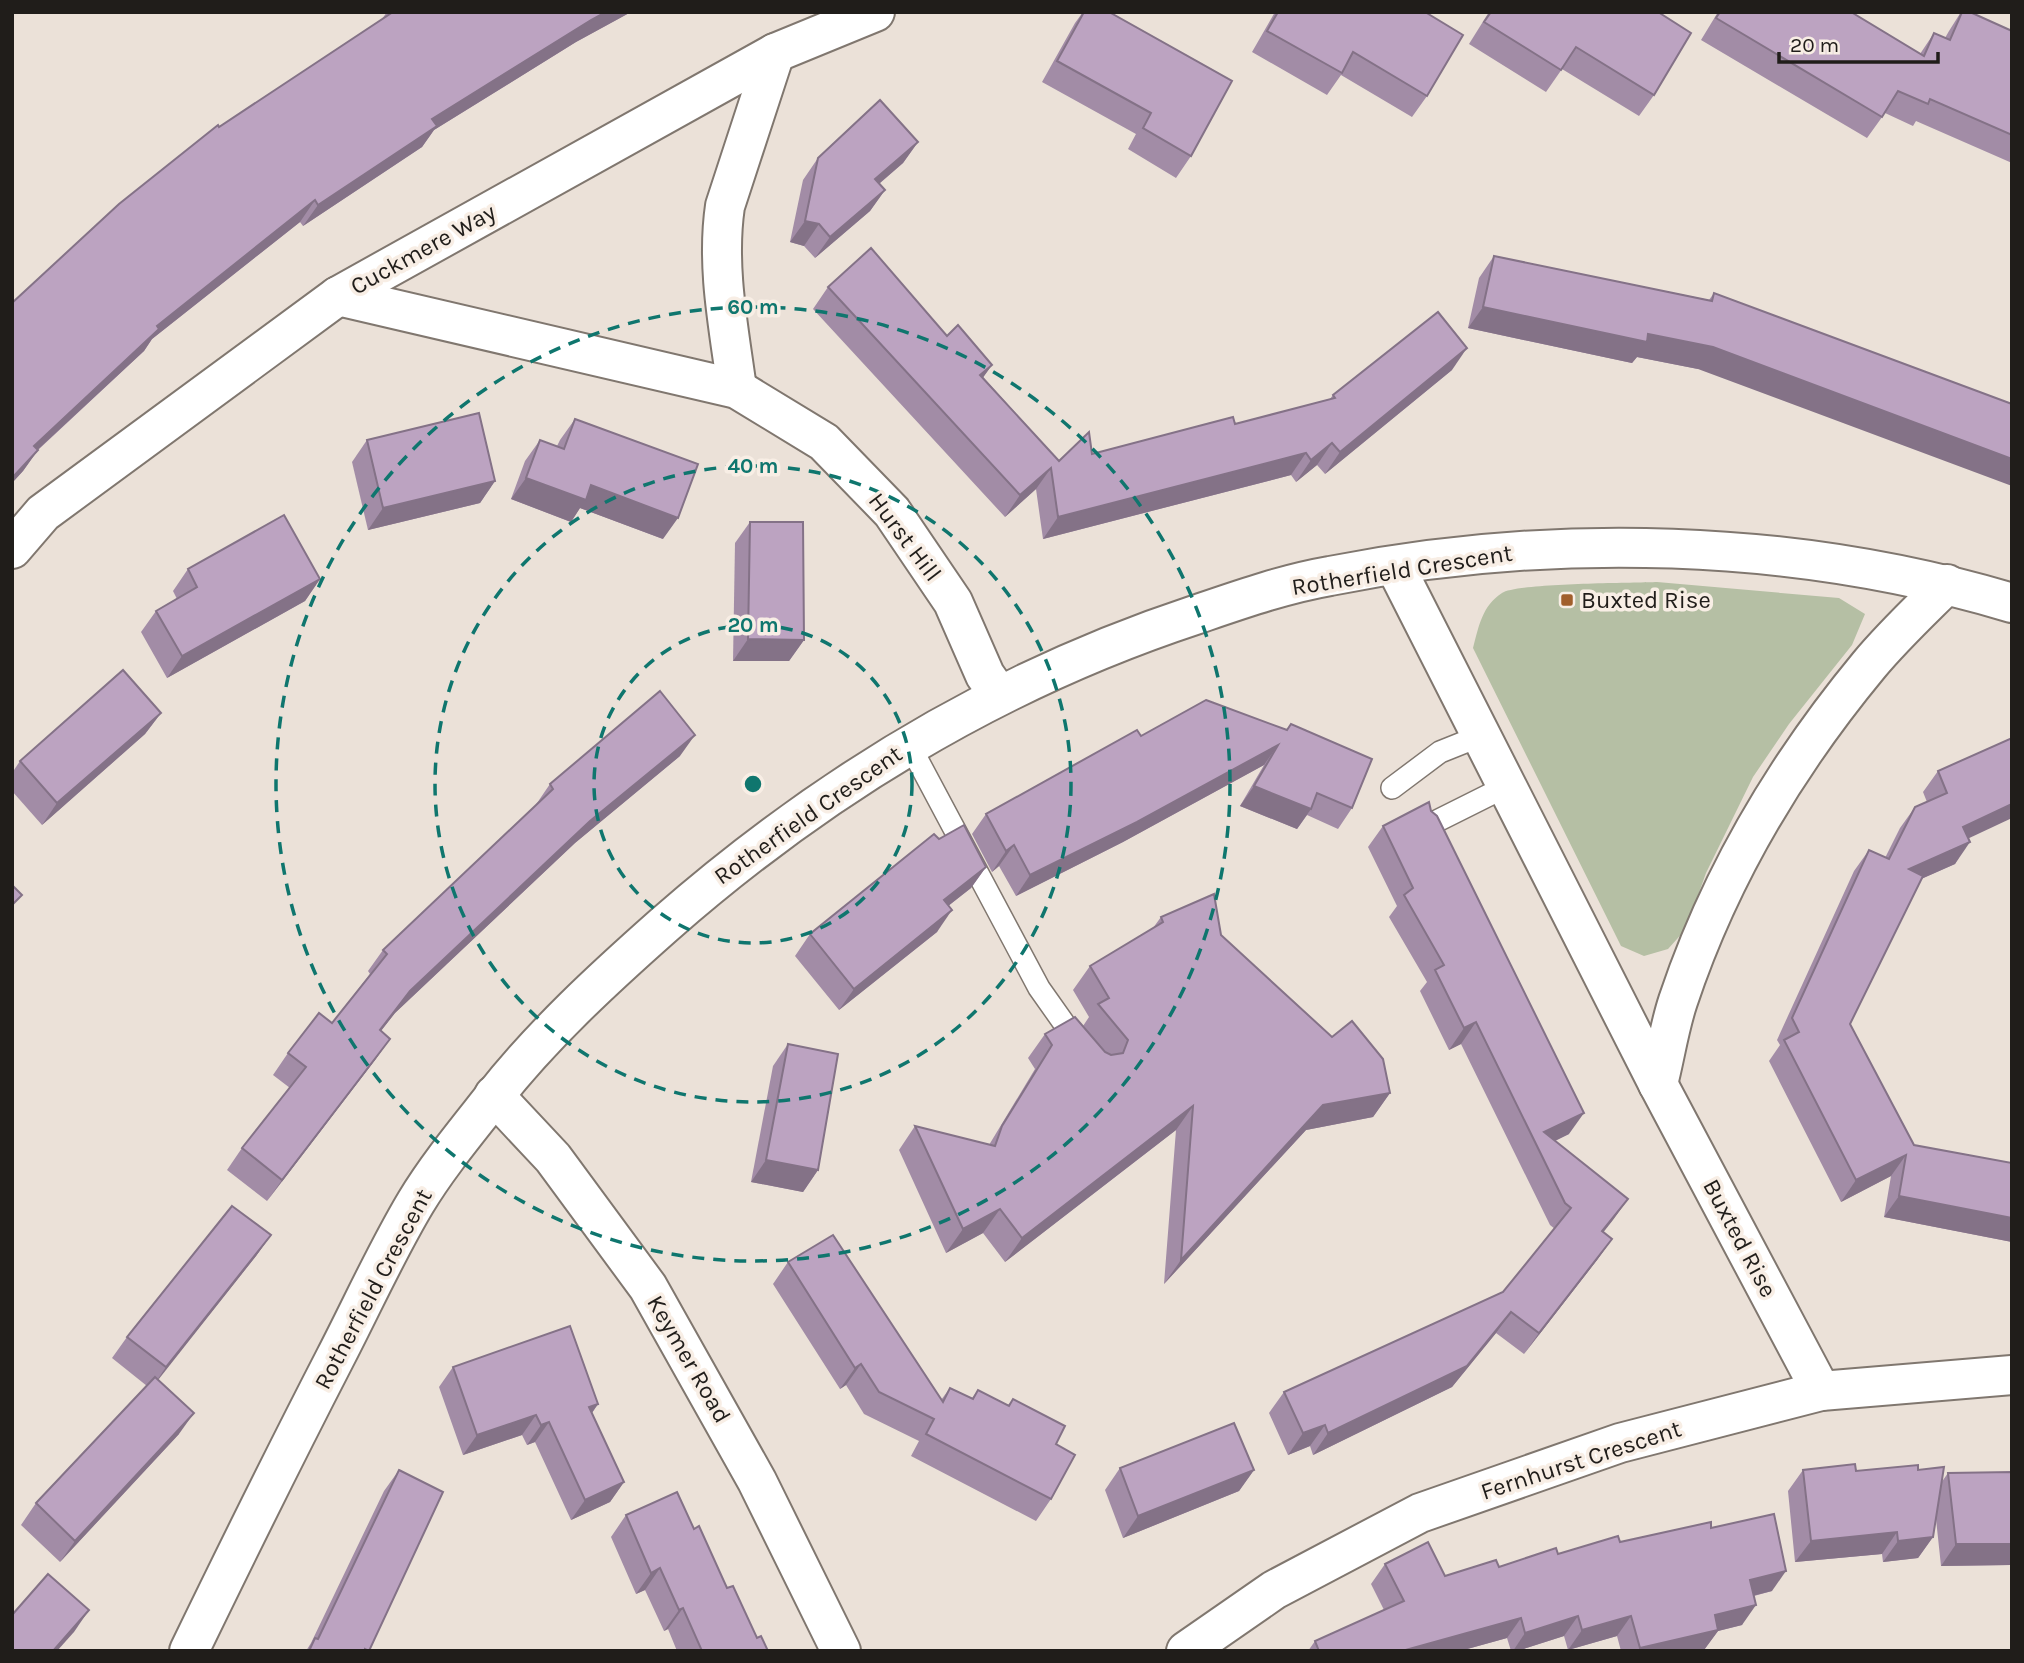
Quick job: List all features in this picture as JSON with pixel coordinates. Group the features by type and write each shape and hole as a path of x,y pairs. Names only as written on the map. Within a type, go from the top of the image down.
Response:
{"street":[{"name":"Cuckmere Way","path":"12,550 43,513 338,296 775,53 875,12"},
{"path":"737,389 721,263 722,228 725,206 775,53"},
{"name":"Hurst Hill","path":"338,296 737,389 824,442 892,512 953,602 985,675 999,695"},
{"name":"Rotherfield Crescent","path":"189,1651 267,1489 417,1200 494,1096 596,985 711,883 808,808 909,744 999,695 1130,636 1252,596 1328,576 1395,566 1513,551 1691,548 1805,560 1947,584 2012,603"},
{"name":"Buxted Rise","path":"1395,566 1658,1084 1821,1391"},
{"path":"1658,1084 1678,1002 1709,924 1751,836 1801,754 1870,664 1947,584"},
{"name":"Keymer Road","path":"494,1096 553,1157 648,1287 757,1481 841,1651"},
{"name":"Fernhurst Crescent","path":"1186,1651 1274,1590 1420,1514 1620,1443 1821,1391 2012,1375"}],"lane":[{"path":"1392,788 1440,752 1480,736"},
{"path":"909,744 1039,988 1066,1030 1090,1058"},
{"path":"1427,826 1507,786"}],"green space":[{"path":"1657,582 1839,598 1865,614 1852,645 1789,724 1753,777 1706,873 1686,929 1668,949 1644,956 1621,946 1473,648 1486,610 1502,593 1551,585"}],"building":[{"path":"393,12 606,12 432,119 437,126 318,205 315,200 157,326 159,329 34,446 38,450 12,478 12,303 119,204 218,125 219,127"},
{"path":"1084,12 1109,12 1232,81 1191,156 1143,128 1151,113 1057,61"},
{"path":"1278,12 1425,12 1463,35 1427,96 1353,52 1342,73 1267,31"},
{"path":"1491,12 1658,12 1691,33 1654,95 1576,47 1561,70 1484,22"},
{"path":"1720,12 1851,12 1924,56 1934,33 1950,40 1962,12 1970,12 2012,31 2012,135 1930,99 1928,104 1898,91 1882,117 1716,18"},
{"path":"880,100 918,142 875,179 885,190 830,237 819,224 805,221 818,158"},
{"path":"871,248 947,336 958,325 992,365 980,375 1059,461 1089,432 1092,454 1233,417 1235,424 1335,398 1333,395 1438,312 1467,348 1340,452 1332,443 1311,460 1306,453 1058,517 1051,468 1020,495 828,287"},
{"path":"1494,256 1712,301 1714,293 2012,404 2012,459 1713,347 1648,334 1647,342 1483,307"},
{"path":"479,413 495,481 383,508 367,440"},
{"path":"575,419 698,464 678,518 591,485 586,500 526,478 540,440 564,449"},
{"path":"284,515 320,579 182,656 156,611 197,587 188,569"},
{"path":"750,522 803,522 804,640 748,639"},
{"path":"123,670 161,713 57,803 20,761"},
{"path":"660,691 695,735 590,821 410,991 380,1030 390,1039 282,1180 242,1148 306,1067 288,1053 319,1013 332,1023 387,954 383,950 553,789 550,784"},
{"path":"1206,700 1287,730 1291,724 1372,759 1352,808 1317,793 1311,809 1254,786 1278,745 1137,822 1030,875 1014,845 1006,851 986,814 1137,730 1141,736"},
{"path":"2012,738 2012,804 1963,827 1970,842 1909,869 1923,876 1850,1024 1914,1145 2012,1163 2012,1218 1899,1196 1906,1155 1856,1180 1784,1040 1799,1032 1792,1018 1869,850 1889,859 1915,807 1947,793 1938,771"},
{"path":"1429,802 1431,811 1437,816 1584,1113 1544,1132 1628,1199 1602,1231 1612,1239 1539,1333 1511,1312 1467,1366 1328,1433 1325,1425 1303,1433 1284,1392 1503,1292 1571,1208 1565,1203 1476,1022 1464,1028 1435,970 1444,965 1404,895 1413,888 1383,826"},
{"path":"964,825 986,867 944,900 952,910 854,989 810,934 934,834 939,839"},
{"path":"12,885 22,895 12,905"},
{"path":"1214,894 1221,935 1332,1037 1352,1021 1383,1059 1390,1093 1323,1105 1181,1260 1193,1106 1022,1238 1000,1209 963,1229 915,1126 995,1146 1002,1126 1052,1045 1045,1034 1075,1017 1105,1052 1111,1055 1123,1053 1128,1040 1098,1004 1109,998 1090,966 1163,922 1161,917"},
{"path":"788,1044 838,1054 818,1170 766,1160"},
{"path":"232,1206 271,1235 166,1367 127,1337"},
{"path":"833,1235 943,1402 950,1388 973,1399 978,1390 1009,1406 1013,1399 1065,1426 1056,1444 1075,1455 1051,1499 926,1434 934,1419 879,1392 861,1364 855,1368 788,1262"},
{"path":"570,1326 598,1404 589,1407 624,1482 585,1500 549,1422 541,1425 536,1415 477,1435 453,1367"},
{"path":"155,1377 194,1413 75,1541 36,1503"},
{"path":"1234,1423 1254,1470 1138,1516 1120,1468"},
{"path":"1855,1464 1856,1471 1918,1465 1918,1470 1944,1467 1933,1537 1898,1541 1897,1532 1811,1541 1803,1470"},
{"path":"399,1470 443,1492 369,1651 309,1651 315,1638 318,1639"},
{"path":"2012,1472 2012,1544 1956,1544 1948,1473"},
{"path":"677,1492 694,1529 699,1526 727,1588 733,1586 757,1638 761,1636 768,1651 702,1651 683,1608 679,1610 660,1568 651,1573 626,1515"},
{"path":"1774,1514 1786,1571 1750,1580 1756,1605 1715,1615 1718,1630 1640,1648 1631,1616 1582,1630 1578,1616 1525,1633 1521,1618 1402,1651 1319,1651 1315,1641 1404,1601 1385,1564 1428,1542 1445,1576 1496,1560 1499,1567 1556,1548 1558,1554 1618,1536 1620,1542 1711,1522 1711,1528"},
{"path":"48,1574 89,1610 53,1651 12,1651 12,1615"}],"place":[{"name":"Buxted Rise","path":"1567,600"}]}
